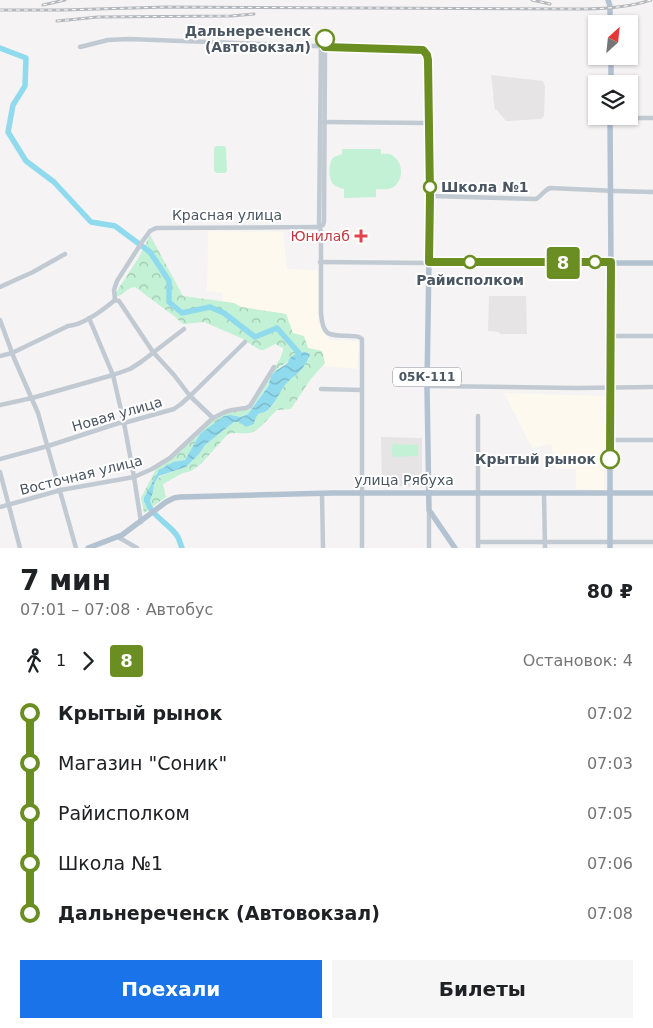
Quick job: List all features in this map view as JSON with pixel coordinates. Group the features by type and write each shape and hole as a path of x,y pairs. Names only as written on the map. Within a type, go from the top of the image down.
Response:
{"main road":[{"path":"608,0 610,15"},
{"name":"05К-111","path":"423,50 428,60 430,196 427,368 429,510"},
{"path":"610,125 610,545"},
{"path":"429,262 653,263"},
{"name":"улица Рябуха","path":"88,548 118,537 170,500 180,497 428,492 653,493"},
{"path":"429,510 455,548"}],"street":[{"path":"80,47 108,40 128,39 323,47 323,122 319,227 321,313 326,332 333,335 358,336 362,339 362,548"},
{"name":"05К-111","path":"323,47 423,50"},
{"path":"638,118 653,118"},
{"path":"323,122 429,123"},
{"path":"430,196 533,199 538,198 550,188 653,192"},
{"name":"Красная улица","path":"115,300 115,284 150,231 159,227 319,227"},
{"path":"0,287 33,272 65,254"},
{"path":"320,262 429,262"},
{"path":"0,356 12,353 68,326 76,325 103,310 115,300 118,301 153,352 190,396 213,418"},
{"path":"90,318 113,375 124,423 141,522"},
{"path":"0,320 36,408 61,490 76,548"},
{"path":"0,405 113,375 135,366 184,329"},
{"path":"610,336 653,336"},
{"name":"Новая улица","path":"0,459 119,423 174,409 190,396 245,342"},
{"name":"Восточная улица","path":"0,507 61,490 134,477 152,469 177,453 213,418 225,412 250,406 274,367"},
{"path":"429,386 653,387"},
{"path":"321,389 362,390"},
{"path":"478,416 478,548"},
{"path":"610,440 653,440"},
{"path":"0,472 20,548"},
{"path":"544,493 545,545"},
{"path":"322,494 323,548"},
{"path":"429,510 429,548"},
{"path":"118,537 137,548"},
{"path":"478,542 545,545 610,545 653,542"}],"shaded area":[{"path":"491,75 543,81 545,87 544,116 541,119 506,121 495,110"},
{"path":"208,231 283,232 287,269 318,270 318,323 330,340 357,341 359,343 357,369 323,366 325,363 322,351 308,348 293,333 286,314 241,307 234,303 223,302 223,293 207,291"},
{"path":"489,296 526,296 527,334 500,334 499,332 488,331"},
{"path":"504,393 605,396 604,490 576,489 576,469 556,469 551,444 532,448"},
{"path":"381,437 422,438 422,487 382,486"}],"green space":[{"path":"216,146 224,146 226,148 227,171 225,173 214,171 214,148"},
{"path":"342,149 381,149 381,154 392,155 397,159 401,167 399,181 390,189 376,189 376,197 344,198 344,189 333,184 330,174 332,159 342,154"},
{"path":"150,235 183,296 234,303 241,307 286,314 293,333 304,336 308,348 322,351 325,363 310,380 291,409 277,410 253,432 228,434 201,464 191,471 183,473 163,484 166,497 144,513 141,498 157,467 174,457 214,418 249,405 280,359 283,348 275,344 260,350 241,338 204,322 183,324 135,287 116,297 115,294 139,257","holes":["292,357 309,359 297,374 285,384 270,409 257,415 255,423 243,425 239,422 234,422 205,445 186,467 157,479 149,503 144,498 162,468 173,462 185,460 200,434 231,415 241,417 248,414 279,367"]},
{"path":"394,444 418,445 418,456 394,457 392,446"}],"water":[{"path":"305,352 310,354 303,367 285,385 269,409 258,414 254,424 246,427 239,422 234,422 205,445 186,467 159,476 154,484 149,503 144,502 144,498 159,470 173,462 185,460 200,434 224,416 241,417 248,414 269,385 271,377 275,372 288,363 289,359 293,356"}],"waterway":[{"path":"0,48 26,58 25,86 13,105 8,132 26,161 54,182 91,222 115,226 150,252 169,281 169,302 182,313 210,307 224,313 255,337 277,328 299,353 298,358"},
{"path":"147,498 150,508 172,529 182,548"}],"railway":[{"path":"43,5 65,0"},
{"path":"532,0 550,4"},
{"path":"0,10 167,7 585,9 623,6 651,0"},
{"path":"57,21 98,17 231,16 254,14"}],"bus line":[{"name":"8","path":"325,39 325,47 423,50 427,55 430,196 429,262 611,262 610,459"}],"place":[{"name":"Дальнереченск (Автовокзал)","path":"325,39"},
{"name":"Школа №1","path":"430,187"},
{"name":"Юнилаб","path":"361,236"},
{"name":"Райисполком","path":"470,262"},
{"name":"Крытый рынок","path":"610,459"}]}
